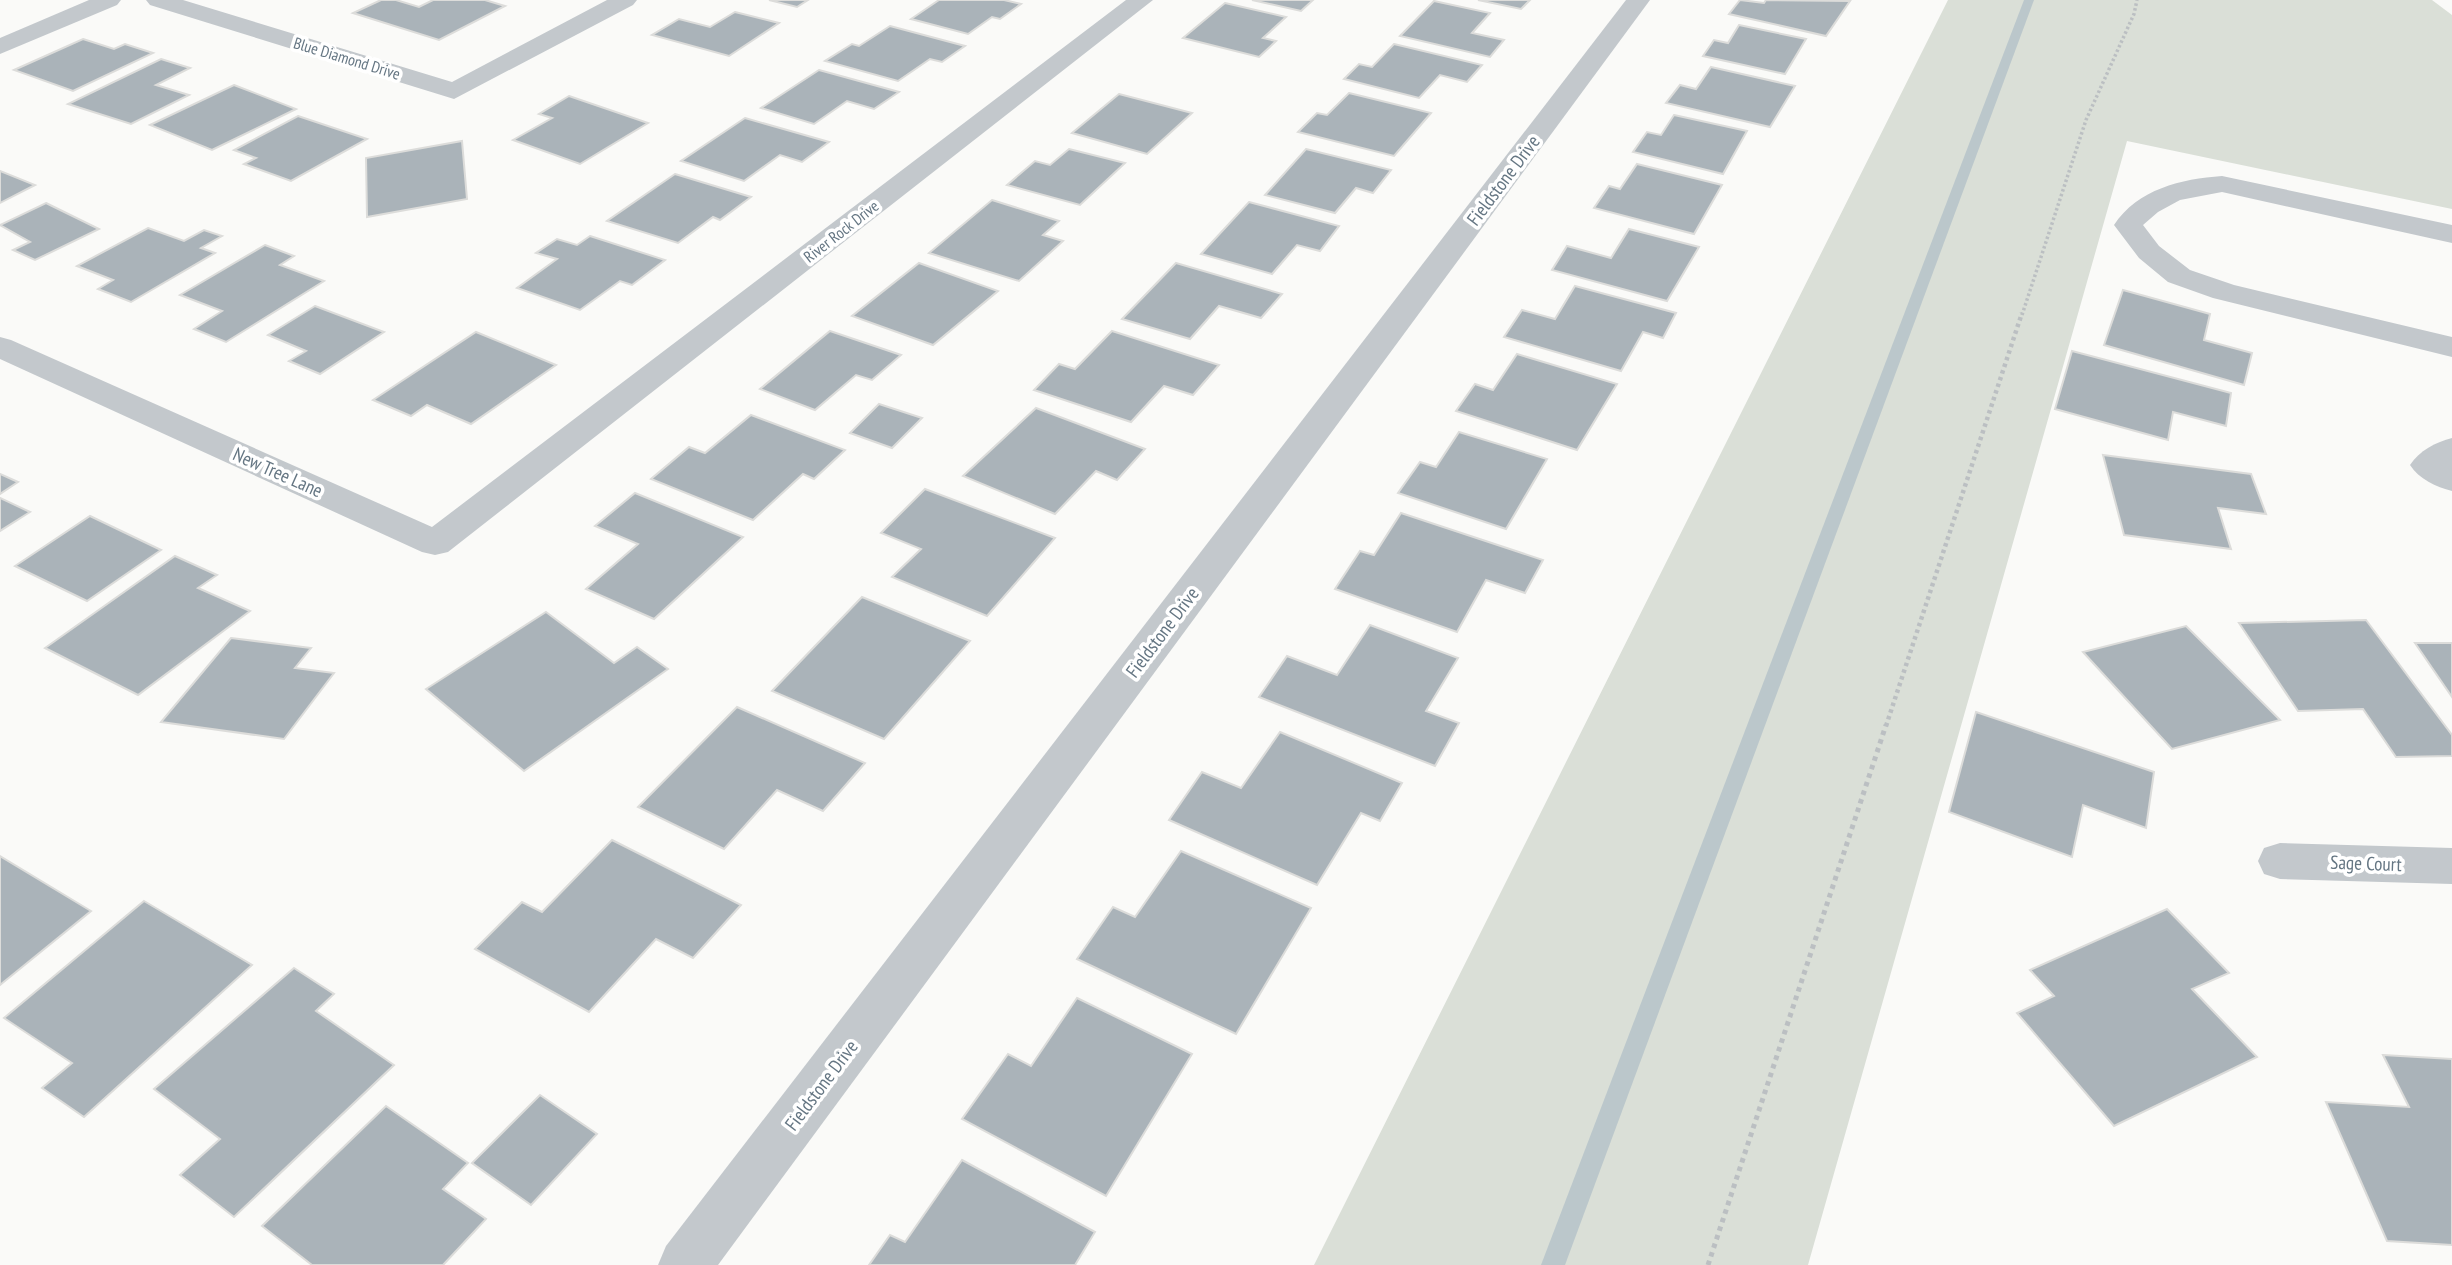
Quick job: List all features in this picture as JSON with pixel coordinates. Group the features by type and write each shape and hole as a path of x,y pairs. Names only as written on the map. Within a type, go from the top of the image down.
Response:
{"street":[{"path":"0,47 109,0"},
{"name":"Blue Diamond Drive","path":"158,0 454,91 625,0"},
{"name":"River Rock Drive","path":"540,462 1141,0"},
{"name":"Fieldstone Drive","path":"685,1265 1638,0"},
{"path":"2452,234 2222,184 2199,185 2168,194 2143,208 2128,225 2149,252 2179,276 2224,292 2452,347"},
{"name":"New Tree Lane","path":"0,346 435,543 540,462"},
{"name":"Sage Court","path":"2280,860 2452,866"}],"path":[{"path":"1709,1265 2086,120 2134,14 2137,0"}],"shaded area":[{"path":"1948,0 2432,0 2452,15 2452,209 2127,141 1808,1265 1314,1265"}],"building":[{"path":"381,0 396,0 419,7 433,0 485,0 505,6 439,40 353,13"},
{"path":"769,0 808,0 797,7"},
{"path":"939,0 1004,0 1021,4 1000,19 992,17 968,34 911,19"},
{"path":"1252,0 1313,0 1301,11"},
{"path":"1478,0 1530,0 1521,9"},
{"path":"1740,0 1764,3 1766,0 1850,1 1826,36 1729,14"},
{"path":"1434,1 1490,13 1472,33 1504,40 1490,57 1400,36"},
{"path":"1225,3 1286,17 1263,38 1276,41 1259,57 1183,38"},
{"path":"735,12 779,23 729,56 652,35 679,19 710,27"},
{"path":"1739,25 1806,39 1785,74 1703,56 1714,40 1728,43"},
{"path":"890,26 965,46 942,62 930,59 898,81 825,61 852,44 859,46"},
{"path":"83,39 114,49 125,44 153,53 73,91 14,70"},
{"path":"1394,44 1482,65 1467,82 1440,75 1419,98 1344,79 1359,64 1372,67"},
{"path":"161,59 190,68 156,85 189,95 131,124 68,104"},
{"path":"1711,67 1795,86 1770,127 1666,103 1680,85 1696,89"},
{"path":"819,70 899,92 874,109 847,101 814,124 761,108"},
{"path":"234,85 296,109 212,150 150,125"},
{"path":"1349,93 1431,113 1394,156 1298,132 1317,113 1327,115"},
{"path":"1119,94 1192,113 1147,154 1072,133"},
{"path":"569,96 648,123 580,164 513,140 552,118 539,114"},
{"path":"1674,115 1747,131 1723,174 1633,152 1647,132 1661,135"},
{"path":"298,116 367,139 291,181 244,164 256,158 234,150"},
{"path":"745,118 829,142 802,162 780,155 744,181 681,161"},
{"path":"462,141 467,199 367,217 366,158"},
{"path":"1069,149 1125,163 1080,205 1007,185 1035,161 1050,165"},
{"path":"1306,149 1391,170 1373,193 1356,188 1335,213 1265,195"},
{"path":"1637,164 1722,185 1694,234 1594,208 1609,186 1620,189"},
{"path":"0,171 35,185 0,203"},
{"path":"675,174 751,197 720,220 713,217 678,243 607,221"},
{"path":"992,200 1059,221 1043,235 1063,241 1019,281 929,253"},
{"path":"1249,202 1339,226 1320,251 1297,245 1272,274 1201,254"},
{"path":"46,203 99,229 35,260 13,250 30,242 0,225"},
{"path":"148,228 184,241 204,230 222,236 201,248 215,253 131,302 98,289 113,280 77,266"},
{"path":"1629,229 1699,247 1667,301 1552,270 1567,246 1611,258"},
{"path":"590,236 665,260 632,285 620,281 580,310 517,288 557,259 536,253 557,239 577,245"},
{"path":"265,245 294,256 280,265 324,281 226,342 194,329 222,311 180,295"},
{"path":"919,263 998,291 933,345 852,316"},
{"path":"1176,263 1282,294 1261,318 1219,306 1190,339 1122,319"},
{"path":"1575,286 1676,313 1663,338 1643,332 1621,371 1504,337 1522,310 1555,319"},
{"path":"2123,290 2210,314 2204,340 2252,353 2244,385 2104,345"},
{"path":"315,306 384,332 320,374 289,361 306,351 268,335"},
{"path":"830,331 901,355 872,380 856,375 815,410 760,389"},
{"path":"1112,331 1219,365 1193,395 1164,386 1131,422 1034,390 1059,364 1075,369"},
{"path":"476,332 556,365 471,424 427,405 411,416 373,400"},
{"path":"2072,351 2231,393 2226,426 2173,412 2168,440 2055,409"},
{"path":"1517,354 1617,384 1577,450 1456,411 1475,384 1493,390"},
{"path":"879,404 922,418 892,448 850,433"},
{"path":"1036,408 1145,449 1117,480 1096,471 1055,514 963,476"},
{"path":"751,415 845,450 814,479 803,474 753,520 651,479 689,447 705,453"},
{"path":"1459,432 1547,459 1506,529 1398,493 1420,462 1436,467"},
{"path":"2103,455 2251,474 2266,514 2218,508 2231,549 2124,535"},
{"path":"0,474 18,482 0,494"},
{"path":"925,489 1055,538 987,616 892,577 921,549 881,533"},
{"path":"635,493 743,537 654,619 586,589 638,544 595,526"},
{"path":"0,498 30,512 0,531"},
{"path":"1401,513 1543,560 1525,593 1486,580 1457,632 1335,589 1360,551 1374,555"},
{"path":"90,516 161,550 87,601 15,566"},
{"path":"175,556 217,575 198,588 250,611 138,695 45,648"},
{"path":"862,597 970,641 884,739 772,691"},
{"path":"546,612 614,663 637,647 668,669 524,771 426,689"},
{"path":"2366,620 2452,735 2452,756 2396,757 2363,709 2298,711 2239,623"},
{"path":"1370,625 1458,658 1426,711 1459,723 1435,766 1259,697 1287,656 1337,675"},
{"path":"2186,626 2280,720 2172,749 2083,652"},
{"path":"231,638 311,648 295,668 334,673 284,739 161,722"},
{"path":"2415,643 2452,643 2452,697"},
{"path":"737,707 865,763 823,811 777,790 724,849 638,807"},
{"path":"1976,712 2154,772 2146,828 2083,805 2072,857 1949,812"},
{"path":"1280,732 1402,783 1380,821 1361,813 1317,885 1169,820 1202,772 1241,788"},
{"path":"612,840 741,905 693,958 656,939 589,1012 475,949 522,902 542,912"},
{"path":"1181,851 1311,908 1236,1034 1077,959 1113,907 1135,917"},
{"path":"0,856 91,911 0,985"},
{"path":"144,901 252,965 84,1117 42,1088 72,1063 4,1018"},
{"path":"2167,909 2229,973 2192,989 2257,1057 2114,1126 2017,1013 2054,996 2030,970"},
{"path":"294,968 334,994 316,1011 394,1065 234,1217 180,1175 220,1139 154,1089"},
{"path":"1077,998 1192,1054 1106,1196 962,1119 1008,1054 1031,1066"},
{"path":"2383,1055 2452,1059 2452,1245 2387,1241 2326,1102 2409,1107"},
{"path":"540,1095 597,1134 531,1205 472,1163"},
{"path":"386,1106 468,1163 443,1189 486,1219 443,1265 312,1265 262,1226"},
{"path":"962,1160 1095,1232 1075,1265 869,1265 890,1235 905,1242"}],"waterway":[{"path":"1553,1265 2029,0"}]}
